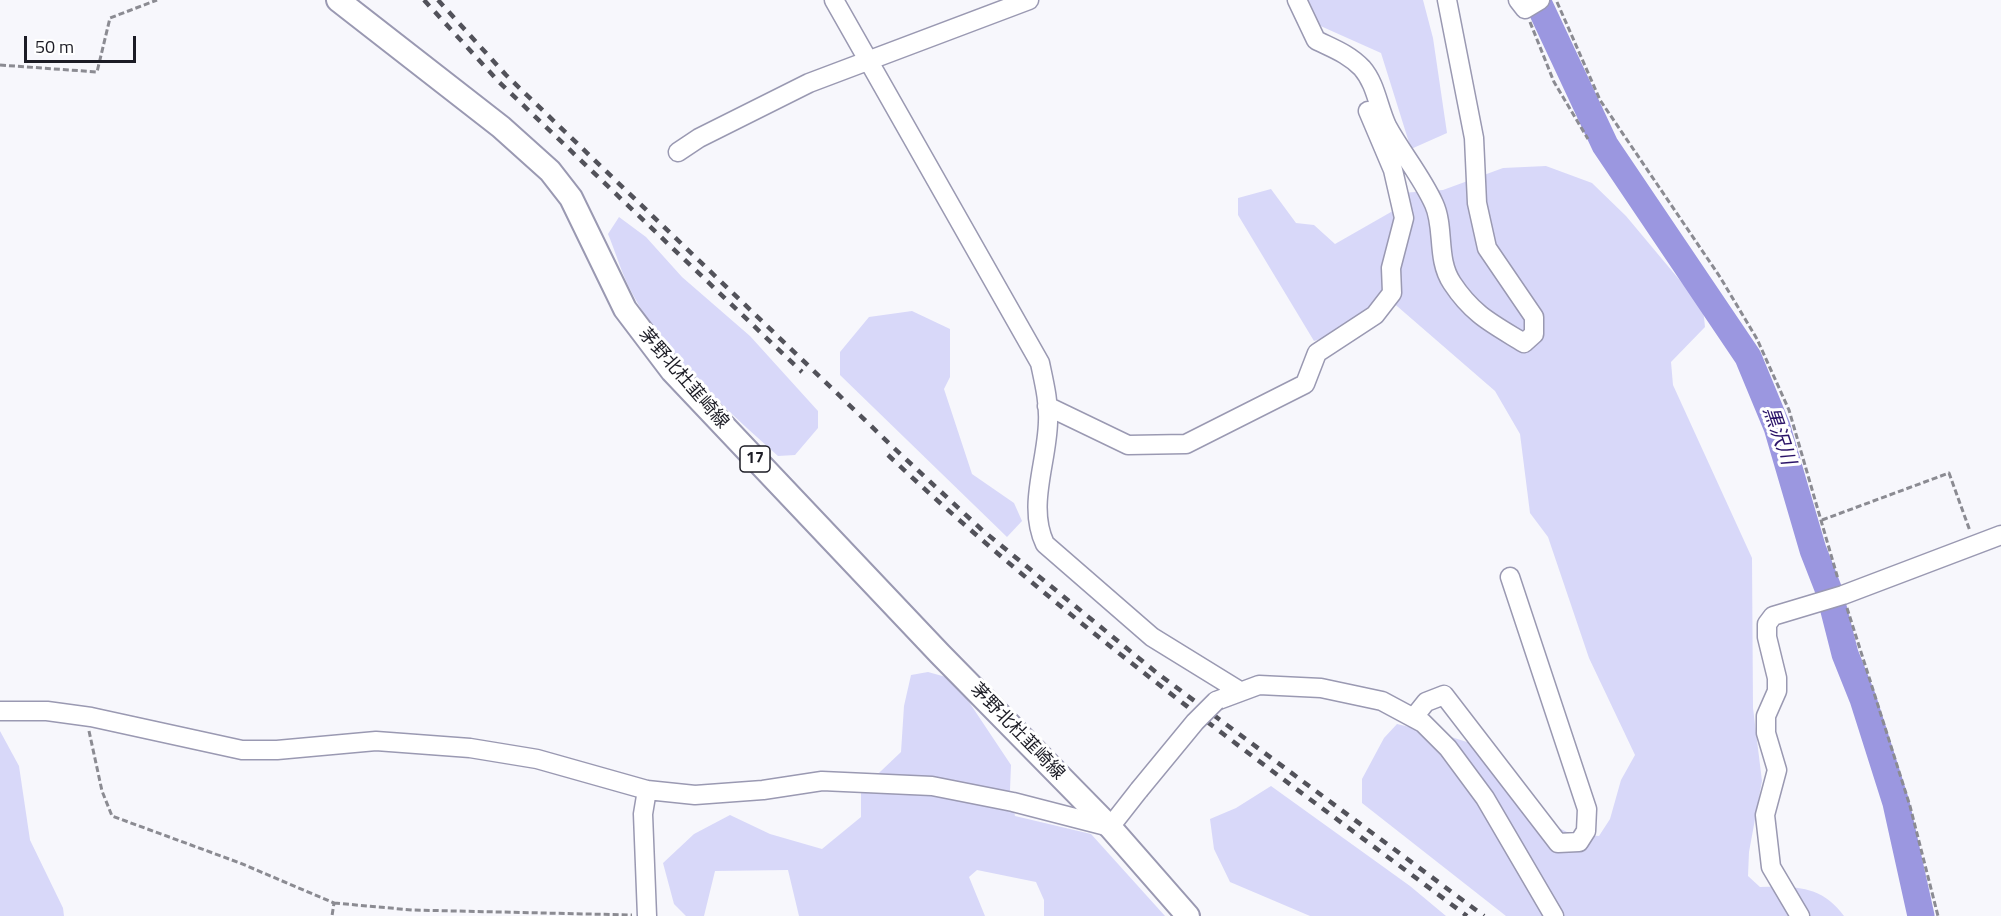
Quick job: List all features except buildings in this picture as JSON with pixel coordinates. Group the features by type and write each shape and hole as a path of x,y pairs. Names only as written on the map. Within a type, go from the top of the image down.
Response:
{"main road":[{"name":"茅野北杜韮崎線","path":"338,0 501,127 550,171 571,198 625,309 672,371 940,654 1110,827 1188,916"}],"street":[{"path":"834,0 1028,337 1040,363 1048,422 1037,509 1038,529 1045,544 1152,637 1238,690"},
{"path":"678,152 757,107 809,82 1029,0"},
{"path":"1297,0 1316,40 1340,50 1362,68 1374,87 1375,96 1386,124 1435,205 1441,254 1450,281 1475,314 1524,343 1534,334 1534,317 1487,248 1477,203 1474,138 1447,0"},
{"path":"1047,406 1128,445 1186,444 1305,384 1317,353 1376,315 1392,293 1391,268 1404,218 1393,170 1368,110 1375,96"},
{"path":"1800,916 1771,867 1765,814 1777,770 1766,733 1766,716 1776,692 1777,678 1767,637 1767,624 1773,616 1840,596 2001,535"},
{"path":"1414,717 1426,702 1444,695 1558,843 1579,842 1586,831 1587,808 1510,577"},
{"path":"0,711 47,711 91,717 242,750 277,750 376,741 470,748 537,759 646,790 696,795 763,790 822,781 932,786 1003,800 1110,827 1195,722 1216,701 1238,690 1259,685 1321,688 1382,701 1414,717 1448,747 1485,798 1554,916"},
{"path":"646,790 643,814 647,916"}],"path":[{"path":"0,65 97,72 110,18 157,0"},
{"path":"1556,0 1600,100 1720,277 1757,339 1789,410 1822,520 1840,596 1910,806 1938,916"},
{"path":"1529,3 1554,81 1588,139"},
{"path":"1822,520 1949,473 1975,545"},
{"path":"91,717 89,733 102,791 112,816 240,863 334,903 412,910 647,916"},
{"path":"332,916 334,903"}],"shaded area":[{"path":"1308,0 1423,0 1433,38 1447,133 1411,149 1381,53 1316,24"},
{"path":"1546,166 1592,183 1626,216 1703,308 1705,327 1671,362 1673,385 1752,558 1753,708 1762,781 1749,852 1748,876 1760,887 1796,888 1817,893 1826,898 1844,916 1506,916 1362,803 1362,779 1384,738 1397,724 1489,749 1555,826 1571,834 1599,836 1610,819 1621,780 1635,755 1589,658 1548,537 1530,513 1520,434 1495,391 1390,300 1376,300 1347,330 1314,341 1238,215 1238,198 1271,189 1296,223 1314,225 1335,244 1398,208 1401,193 1443,190 1503,168"},
{"path":"619,217 646,237 682,277 750,336 818,411 818,428 795,455 778,456 698,380 661,338 628,286 608,234"},
{"path":"912,311 950,329 950,377 944,389 972,474 1014,503 1022,521 1007,537 840,375 840,352 869,317"},
{"path":"928,672 946,677 965,696 1011,765 1010,790 1015,816 1091,834 1165,916 1044,916 1044,900 1036,882 977,870 969,877 985,916 799,916 788,870 715,871 704,916 686,916 674,904 663,863 694,834 730,815 770,834 822,849 861,817 861,790 901,752 904,706 911,675"},
{"path":"0,731 19,766 30,840 63,908 64,916 0,916"},
{"path":"1271,786 1410,886 1446,916 1310,916 1230,882 1214,849 1210,819 1236,808"}],"waterway":[{"name":"黒沢川","path":"1537,0 1605,145 1748,357 1777,427 1813,550 1829,591 1845,654 1863,699 1896,803 1921,916"}],"railway":[{"path":"424,0 499,82 802,372"},
{"path":"438,0 506,75 981,529 1157,673 1484,916"},
{"path":"888,455 956,518 1098,637 1244,750 1467,916"}]}
